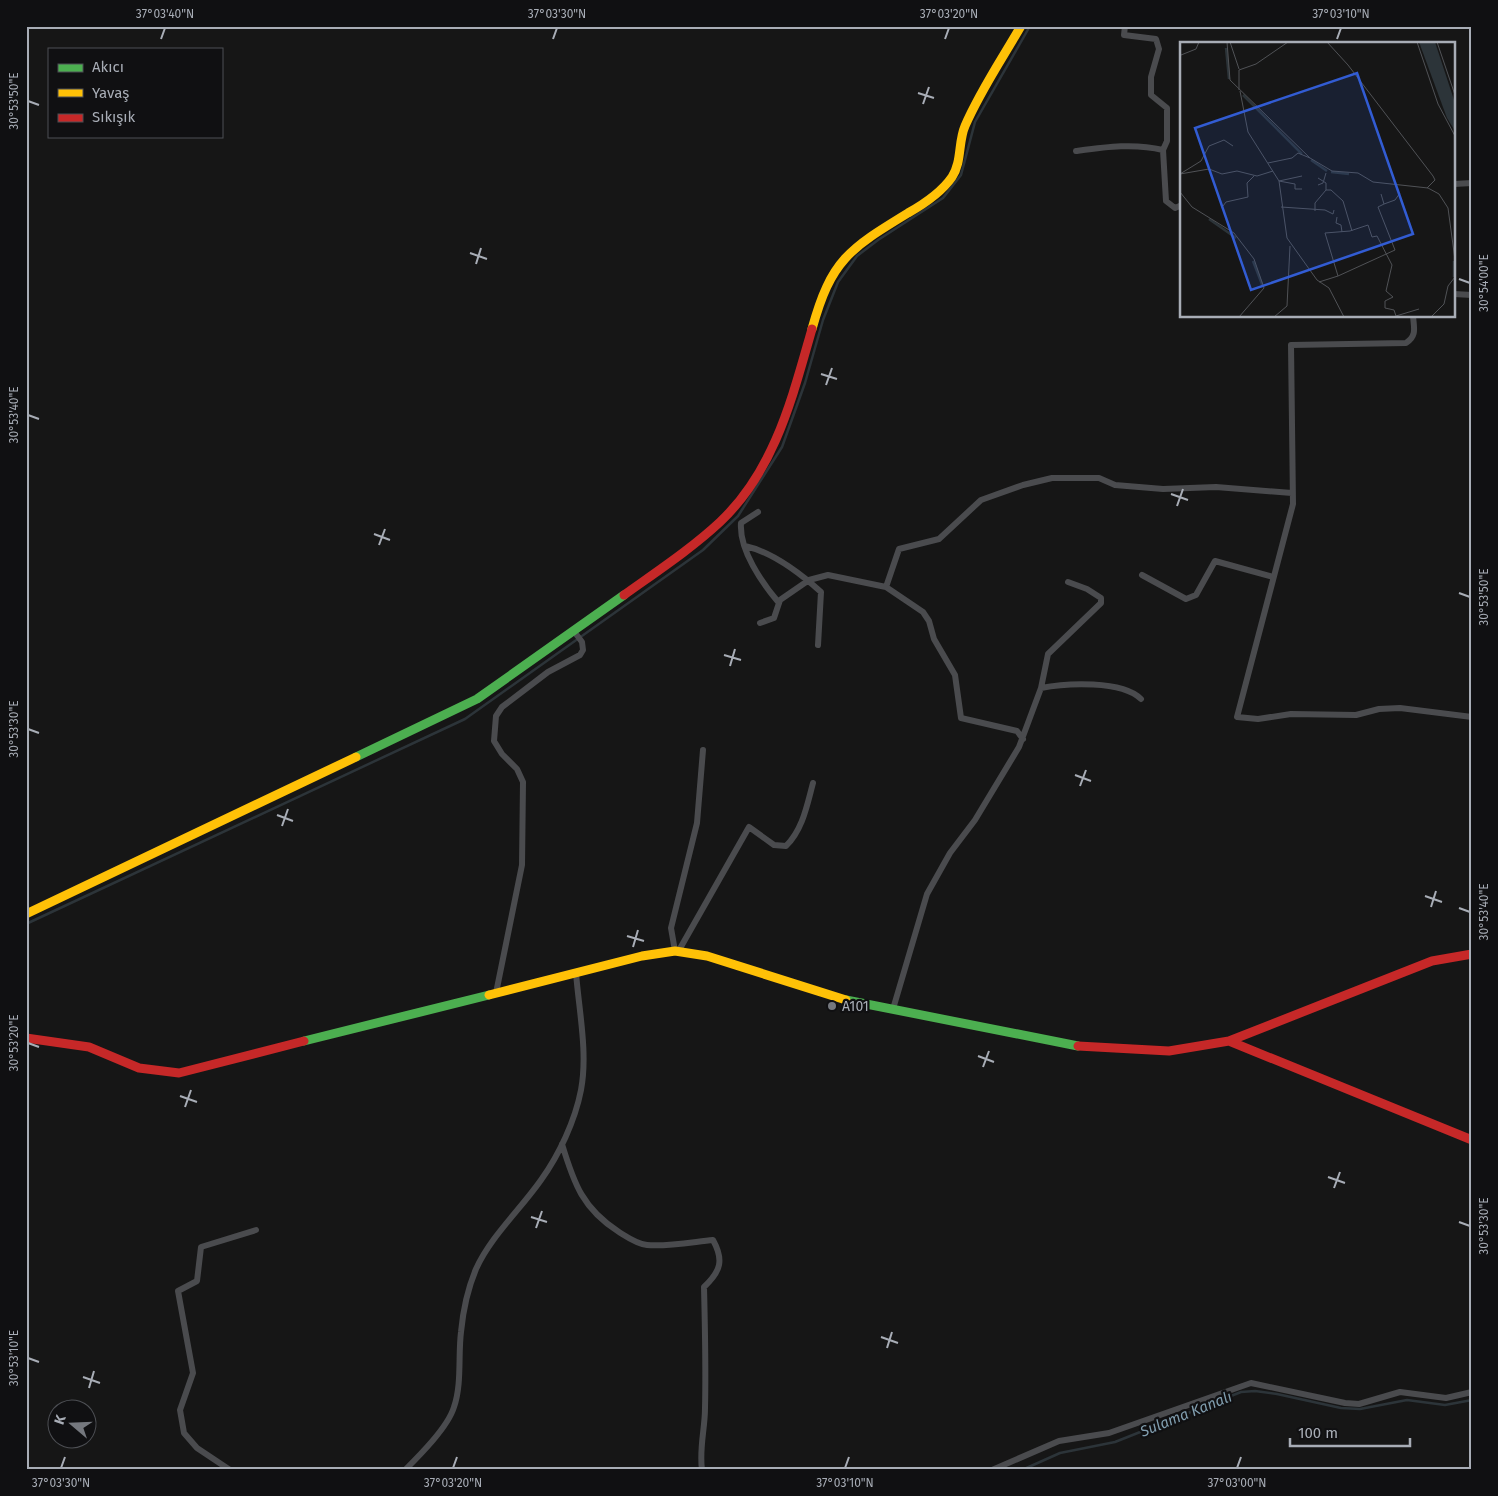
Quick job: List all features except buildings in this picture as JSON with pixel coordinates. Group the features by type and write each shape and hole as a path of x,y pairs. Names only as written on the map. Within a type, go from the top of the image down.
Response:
{"street":[{"path":"26,914 477,699 575,633 694,544 721,521 747,491 768,458 786,418 818,306 830,276 848,254 864,240 931,199 952,177 960,156 964,129 977,100 1021,26"},
{"path":"1125,26 1124,35 1156,39 1159,48 1151,77 1151,95 1167,108 1166,141 1162,150 1166,201 1175,208 1180,207"},
{"path":"1076,150 1110,146 1145,146 1162,150"},
{"path":"1456,184 1472,184"},
{"path":"1456,294 1472,295"},
{"path":"1413,318 1414,333 1412,339 1406,343 1290,344 1293,504 1281,557 1237,717 1258,719 1291,714 1356,715 1379,709 1400,708 1472,717"},
{"path":"886,588 899,550 939,539 981,500 1023,485 1052,478 1099,478 1114,485 1171,489 1216,487 1292,493"},
{"path":"758,512 741,523 740,534 770,592 779,603"},
{"path":"745,546 757,549 808,580 821,592 818,644"},
{"path":"1142,575 1186,599 1196,595 1215,561 1274,577"},
{"path":"760,623 774,618 780,600 808,580 828,575 886,588 923,612 929,621 934,639 955,675 961,718 1017,731 1023,739"},
{"path":"893,1009 926,894 950,853 975,820 1023,739 1041,688 1048,654 1101,603 1101,598 1094,593 1068,582"},
{"path":"496,993 522,865 523,782 516,769 502,754 494,741 496,716 502,707 548,672 580,655 583,650 582,642 575,633"},
{"path":"1041,688 1065,684 1122,689 1134,693 1140,699"},
{"path":"676,952 671,928 697,823 703,750"},
{"path":"676,952 749,827 774,845 786,846 795,838 804,818 813,783"},
{"path":"26,1038 89,1047 139,1068 179,1073 642,956 676,952 707,956 840,999 1075,1046 1169,1051 1229,1041 1432,961 1472,954"},
{"path":"405,1470 447,1420 454,1408 461,1332 468,1293 476,1268 505,1226 542,1180 562,1144 573,1119 581,1090 582,1055 576,973"},
{"path":"1229,1041 1472,1140"},
{"path":"562,1144 572,1178 584,1202 602,1221 630,1239 647,1245 713,1240 720,1253 721,1266 714,1278 704,1287 706,1372 705,1411 700,1453 702,1470"},
{"path":"230,1470 197,1448 184,1433 180,1410 192,1373 178,1291 197,1281 201,1247 256,1230"},
{"path":"992,1470 1059,1441 1110,1433 1251,1383 1345,1403 1359,1404 1400,1392 1446,1398 1472,1392"}],"waterway":[{"path":"26,924 465,719 703,550 738,516 782,447 805,383 823,320 838,282 857,256 878,240 943,198 961,175 975,122 1030,26"},
{"name":"Sulama Kanalı","path":"1022,1470 1060,1453 1115,1442 1241,1392 1255,1391 1277,1394 1341,1408 1360,1409 1407,1400 1445,1405 1472,1400"}],"traffic: fast":[{"path":"356,757 477,699 624,595"},
{"path":"304,1041 489,995"},
{"path":"846,1000 1078,1046"}],"traffic: slow":[{"path":"812,329 827,287 835,271 845,259 857,247 888,225 932,198 952,177 957,165 965,126 984,88 1021,26"},
{"path":"26,914 356,757"},
{"path":"489,995 642,956 675,951 707,956 846,1000"}],"traffic: jam":[{"path":"624,595 709,532 739,502 755,480 768,456 789,407 812,329"},
{"path":"1078,1046 1169,1051 1229,1041 1432,961 1472,954"},
{"path":"26,1038 89,1047 139,1068 179,1073 304,1041"},
{"path":"1229,1041 1472,1140"}],"place":[{"name":"A101","path":"832,1006"}]}
